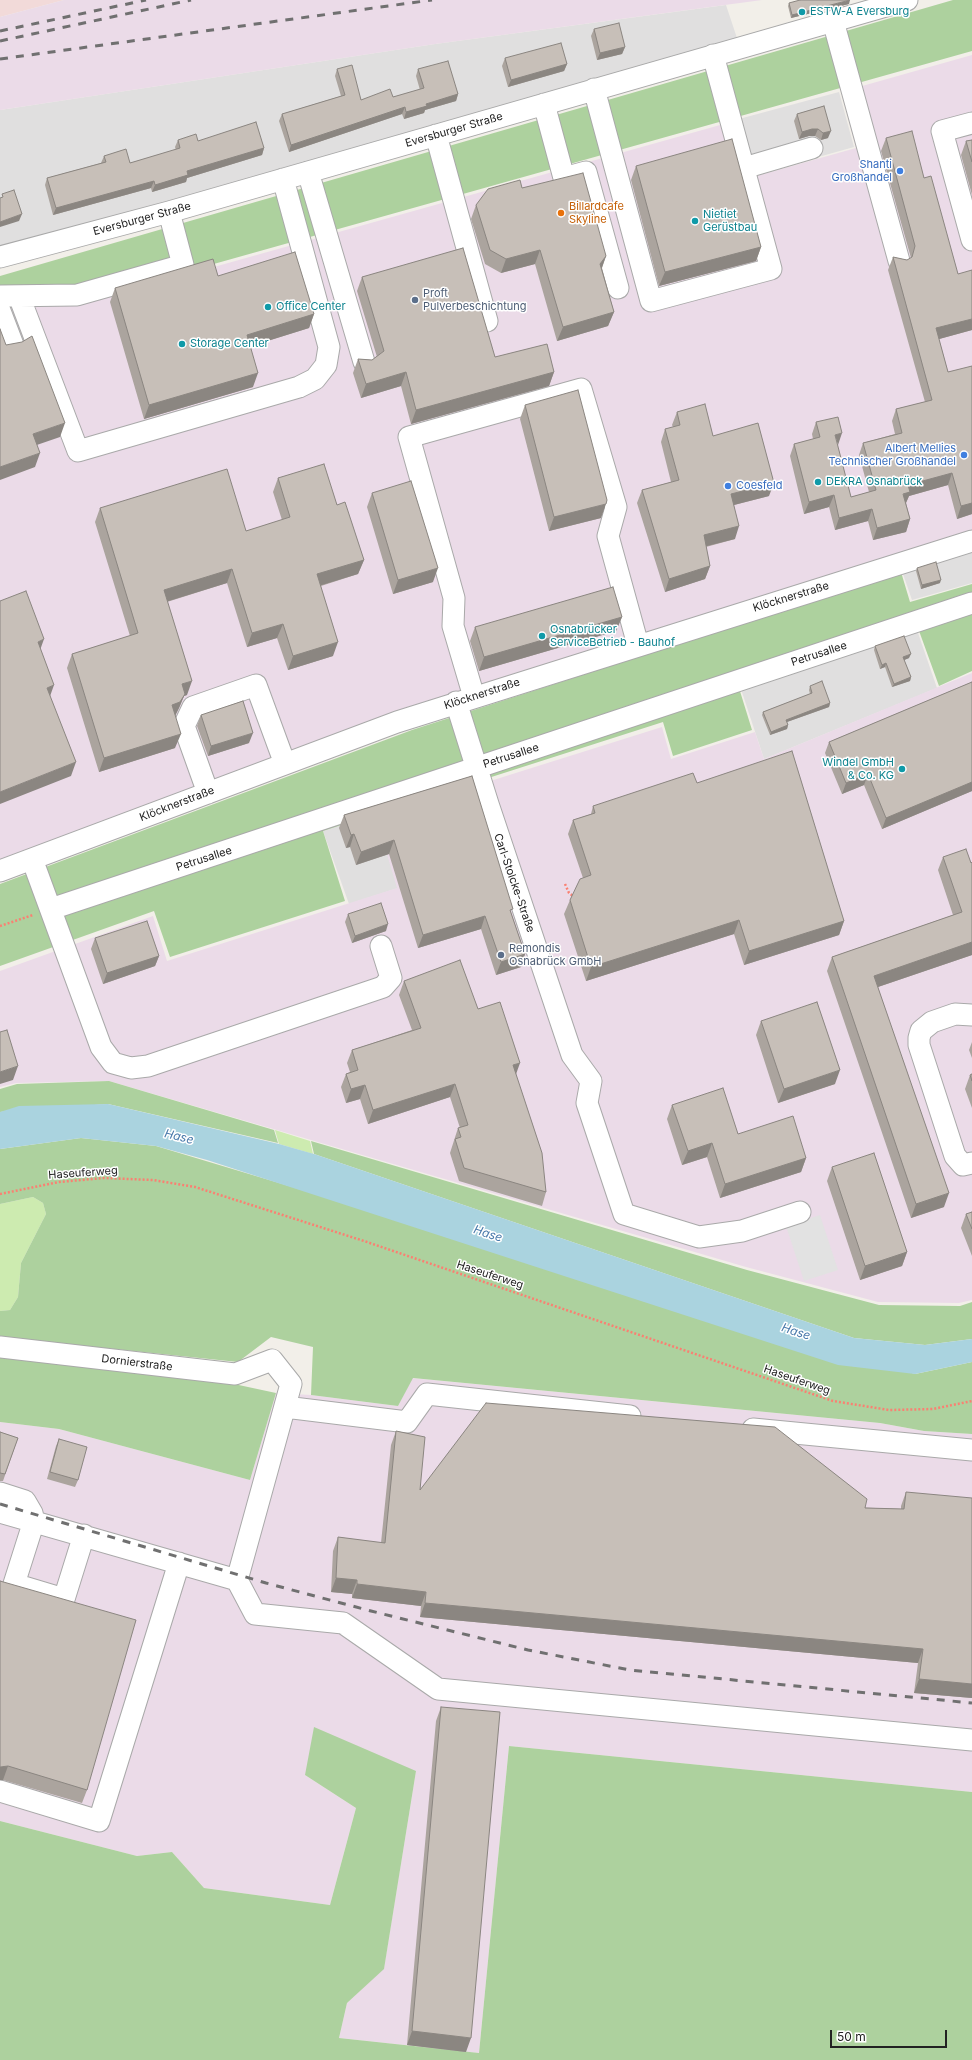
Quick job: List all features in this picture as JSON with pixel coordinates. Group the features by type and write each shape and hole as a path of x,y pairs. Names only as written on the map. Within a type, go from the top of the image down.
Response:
{"street":[{"name":"Eversburger Straße","path":"0,257 169,212 907,0"},
{"path":"833,21 899,261"},
{"path":"594,89 652,301 771,269 713,55"},
{"path":"544,104 564,178 586,172 618,288"},
{"path":"972,123 942,131 972,240"},
{"path":"436,135 487,321"},
{"path":"744,168 812,148"},
{"path":"308,172 364,362"},
{"path":"169,212 183,265 77,295 10,296 78,451 299,387 315,379 326,364 329,347 283,179"},
{"path":"0,311 13,345"},
{"name":"Carl-Stolcke-Straße","path":"638,645 608,536 616,507 581,389 409,437 454,598 453,626 476,768 572,1055 592,1082 587,1103 624,1214 699,1237 742,1231 800,1212"},
{"name":"Klöcknerstraße","path":"0,871 397,722 465,699 972,541"},
{"name":"Petrusallee","path":"51,909 972,603"},
{"path":"208,793 184,726 193,707 256,685 285,764"},
{"path":"32,859 101,1047 113,1063 131,1068 148,1066 383,987 391,978 381,946"},
{"path":"972,1015 955,1014 932,1022 921,1031 919,1045 955,1156 963,1165 972,1163"},
{"name":"Dornierstraße","path":"0,1347 235,1374 272,1360 291,1384 285,1407"},
{"path":"649,1418 427,1394 407,1422 285,1407 237,1580 255,1614 343,1623 438,1689 972,1740"},
{"path":"736,1427 972,1450"},
{"path":"0,1493 25,1501 32,1513 34,1521 14,1584 64,1599 84,1535"},
{"path":"0,1512 237,1580"},
{"path":"0,1791 99,1822 179,1563"}],"path":[{"path":"565,884 569,893 573,896"},
{"path":"0,926 51,909"},
{"name":"Haseuferweg","path":"0,1194 59,1182 104,1178 153,1180 195,1187 439,1266 833,1401 889,1410 933,1409 972,1401"}],"shaded area":[{"path":"0,0 64,0 0,17"},
{"path":"64,0 762,0 435,44 0,110 0,17"},
{"path":"726,5 738,41 0,251 0,110 435,44"},
{"path":"972,55 972,549 412,726 0,882 0,307 82,304 738,120 753,177 856,148 841,92"},
{"path":"839,92 854,147 754,175 739,119"},
{"path":"972,552 972,583 912,600 902,571"},
{"path":"917,630 937,688 764,759 741,689"},
{"path":"972,673 972,1300 959,1303 878,1302 746,1267 109,1081 16,1083 0,1087 0,971 153,916 167,961 397,888 375,814 468,788 662,727 671,759 755,732 764,759"},
{"path":"375,814 398,888 349,904 323,831"},
{"path":"820,1215 838,1270 804,1281 786,1226"},
{"path":"412,1378 880,1423 924,1431 972,1434 972,1792 509,1746 479,2053 339,2038 347,2003 384,1968 416,1771 305,1775 356,1808 330,1905 204,1888 172,1852 137,1856 0,1821 0,1422 59,1429 250,1480 276,1393 311,1395 398,1406"}],"green space":[{"path":"953,0 972,0 972,51 82,301 0,303 0,276"},
{"path":"901,572 910,602 972,584 972,671 939,686 918,628 739,688 752,730 673,756 663,722 323,831 345,901 170,957 154,911 0,966 0,884 412,730"},
{"path":"109,1081 274,1130 278,1143 108,1104 0,1112 0,1089 17,1084"},
{"path":"275,1130 310,1141 313,1154 279,1144"},
{"path":"81,1138 156,1146 915,1374 972,1362 972,1434 924,1431 880,1423 413,1378 398,1406 311,1395 313,1347 271,1337 238,1362 0,1337 0,1311 10,1310 18,1297 21,1263 46,1214 43,1203 33,1197 0,1204 0,1149"},
{"path":"311,1141 747,1270 879,1305 960,1306 972,1302 972,1339 925,1345 854,1338 314,1154"},
{"path":"33,1197 43,1203 46,1214 21,1263 18,1297 10,1310 0,1311 0,1204"},
{"path":"0,1357 234,1384 276,1393 250,1480 59,1429 0,1422"},
{"path":"314,1727 416,1771 384,1969 347,2003 339,2038 479,2053 509,1746 972,1792 972,2060 0,2060 0,1821 137,1856 172,1852 204,1888 330,1905 356,1808 305,1775"}],"water":[{"name":"Hase","path":"108,1104 279,1144 314,1154 854,1338 925,1345 972,1339 972,1362 915,1374 838,1365 207,1160 156,1146 81,1138 0,1149 0,1112 19,1106"}],"building":[{"name":"ESTW-A Eversburg","path":"800,0 850,0 792,15 789,3"},
{"path":"619,23 625,47 600,53 594,29"},
{"path":"561,43 567,64 511,80 505,58"},
{"path":"448,61 458,94 406,112 405,107 291,145 282,114 345,95 337,69 352,65 361,100 390,89 393,97 424,88 418,69"},
{"path":"824,106 831,131 823,133 818,129 812,129 802,132 797,114"},
{"path":"256,122 264,148 187,171 188,175 155,185 154,181 56,208 47,178 106,162 104,156 126,149 130,163 180,148 178,140 196,134 198,141"},
{"path":"912,131 924,178 931,176 958,274 972,270 972,319 936,328 948,372 972,366 972,503 961,506 952,473 908,485 910,492 903,494 910,519 877,528 872,509 839,518 834,495 809,502 794,444 820,437 816,422 838,417 842,433 835,435 851,497 876,490 863,443 902,433 896,409 932,400 893,257 907,260 912,257 915,246 886,138"},
{"name":"Nietiet Gerüstbau","path":"732,139 761,247 665,272 636,166"},
{"path":"972,140 972,162 966,141"},
{"path":"583,173 606,256 600,264 614,312 563,327 540,250 506,259 490,250 476,205 488,189 520,180 522,188"},
{"path":"14,190 22,214 0,222 0,198 3,197 2,194"},
{"path":"463,248 495,357 547,344 554,372 416,410 406,372 366,384 358,359 372,360 384,351 362,277"},
{"name":"Storage Center","path":"295,252 314,314 247,335 258,373 149,405 115,288 213,259 218,276"},
{"path":"0,329 6,345 22,342 32,336 65,423 33,434 40,453 0,467"},
{"path":"578,390 607,500 606,504 554,517 525,405"},
{"path":"705,404 713,436 758,423 774,483 731,494 739,526 704,535 710,566 669,579 642,490 679,480 665,429 680,425 677,412"},
{"path":"324,464 337,505 345,502 364,560 317,574 338,642 293,656 283,624 252,633 232,569 164,590 192,681 182,684 185,694 180,702 172,705 181,734 104,758 72,654 138,633 100,508 227,469 246,531 290,517 278,478"},
{"path":"411,481 438,568 398,580 372,493"},
{"path":"936,562 941,580 922,585 917,568"},
{"path":"613,587 622,617 484,657 475,627"},
{"path":"26,591 44,639 38,642 54,685 47,688 76,762 0,792 0,601"},
{"path":"904,636 911,654 903,657 911,677 894,684 886,663 882,665 875,646"},
{"path":"822,681 830,703 786,720 788,725 771,732 763,712 812,693 810,686"},
{"name":"Windel GmbH & Co. KG","path":"972,682 972,782 886,818 868,774 846,783 829,742"},
{"path":"243,701 253,733 211,746 201,715"},
{"path":"792,751 844,921 749,951 739,920 591,967 570,900 580,879 591,875 573,820 595,813 593,806 693,773 697,783"},
{"path":"472,776 513,909 510,910 525,954 501,962 485,916 423,935 394,840 361,852 354,834 351,835 344,815"},
{"path":"966,849 971,863 972,862 972,942 874,976 949,1193 916,1204 832,957 962,912 943,857"},
{"path":"381,903 388,924 355,936 348,914"},
{"path":"147,921 159,956 107,973 95,938"},
{"path":"460,960 478,1009 500,1002 520,1063 513,1065 542,1153 546,1192 464,1168 455,1139 461,1137 458,1128 468,1125 455,1084 373,1110 365,1085 351,1089 346,1074 358,1070 352,1050 421,1028 404,981"},
{"path":"817,1002 840,1070 784,1089 761,1021"},
{"path":"7,1030 18,1066 0,1072 0,1032"},
{"path":"723,1088 738,1134 793,1116 806,1158 725,1184 712,1143 688,1151 672,1105"},
{"path":"874,1153 907,1252 865,1266 832,1167"},
{"path":"972,1212 972,1229 966,1214"},
{"path":"486,1403 775,1427 867,1499 865,1508 904,1509 906,1492 972,1498 972,1684 919,1679 923,1649 425,1603 426,1592 357,1584 357,1580 336,1578 338,1537 385,1543 396,1431 425,1437 420,1490"},
{"path":"0,1432 18,1438 5,1474 0,1473"},
{"path":"59,1439 87,1447 78,1480 50,1472"},
{"path":"0,1581 136,1620 87,1790 8,1766 0,1767"},
{"path":"441,1707 500,1712 471,2038 412,2031"}],"railway":[{"path":"0,31 146,0"},
{"path":"0,41 191,0"},
{"path":"0,59 432,0"},
{"path":"0,1504 266,1583 528,1650 630,1670 972,1703"}],"place":[{"name":"ESTW-A Eversburg","path":"802,12"},
{"name":"Shanti Großhandel","path":"900,171"},
{"name":"Billardcafe Skyline","path":"561,213"},
{"name":"Nietiet Gerüstbau","path":"695,221"},
{"name":"Proft Pulverbeschichtung","path":"415,300"},
{"name":"Office Center","path":"268,307"},
{"name":"Storage Center","path":"182,344"},
{"name":"Albert Mellies Technischer Großhandel","path":"964,455"},
{"name":"DEKRA Osnabrück","path":"818,482"},
{"name":"Coesfeld","path":"728,486"},
{"name":"Osnabrücker ServiceBetrieb - Bauhof","path":"542,636"},
{"name":"Windel GmbH & Co. KG","path":"902,769"},
{"name":"Remondis Osnabrück GmbH","path":"501,955"}]}
